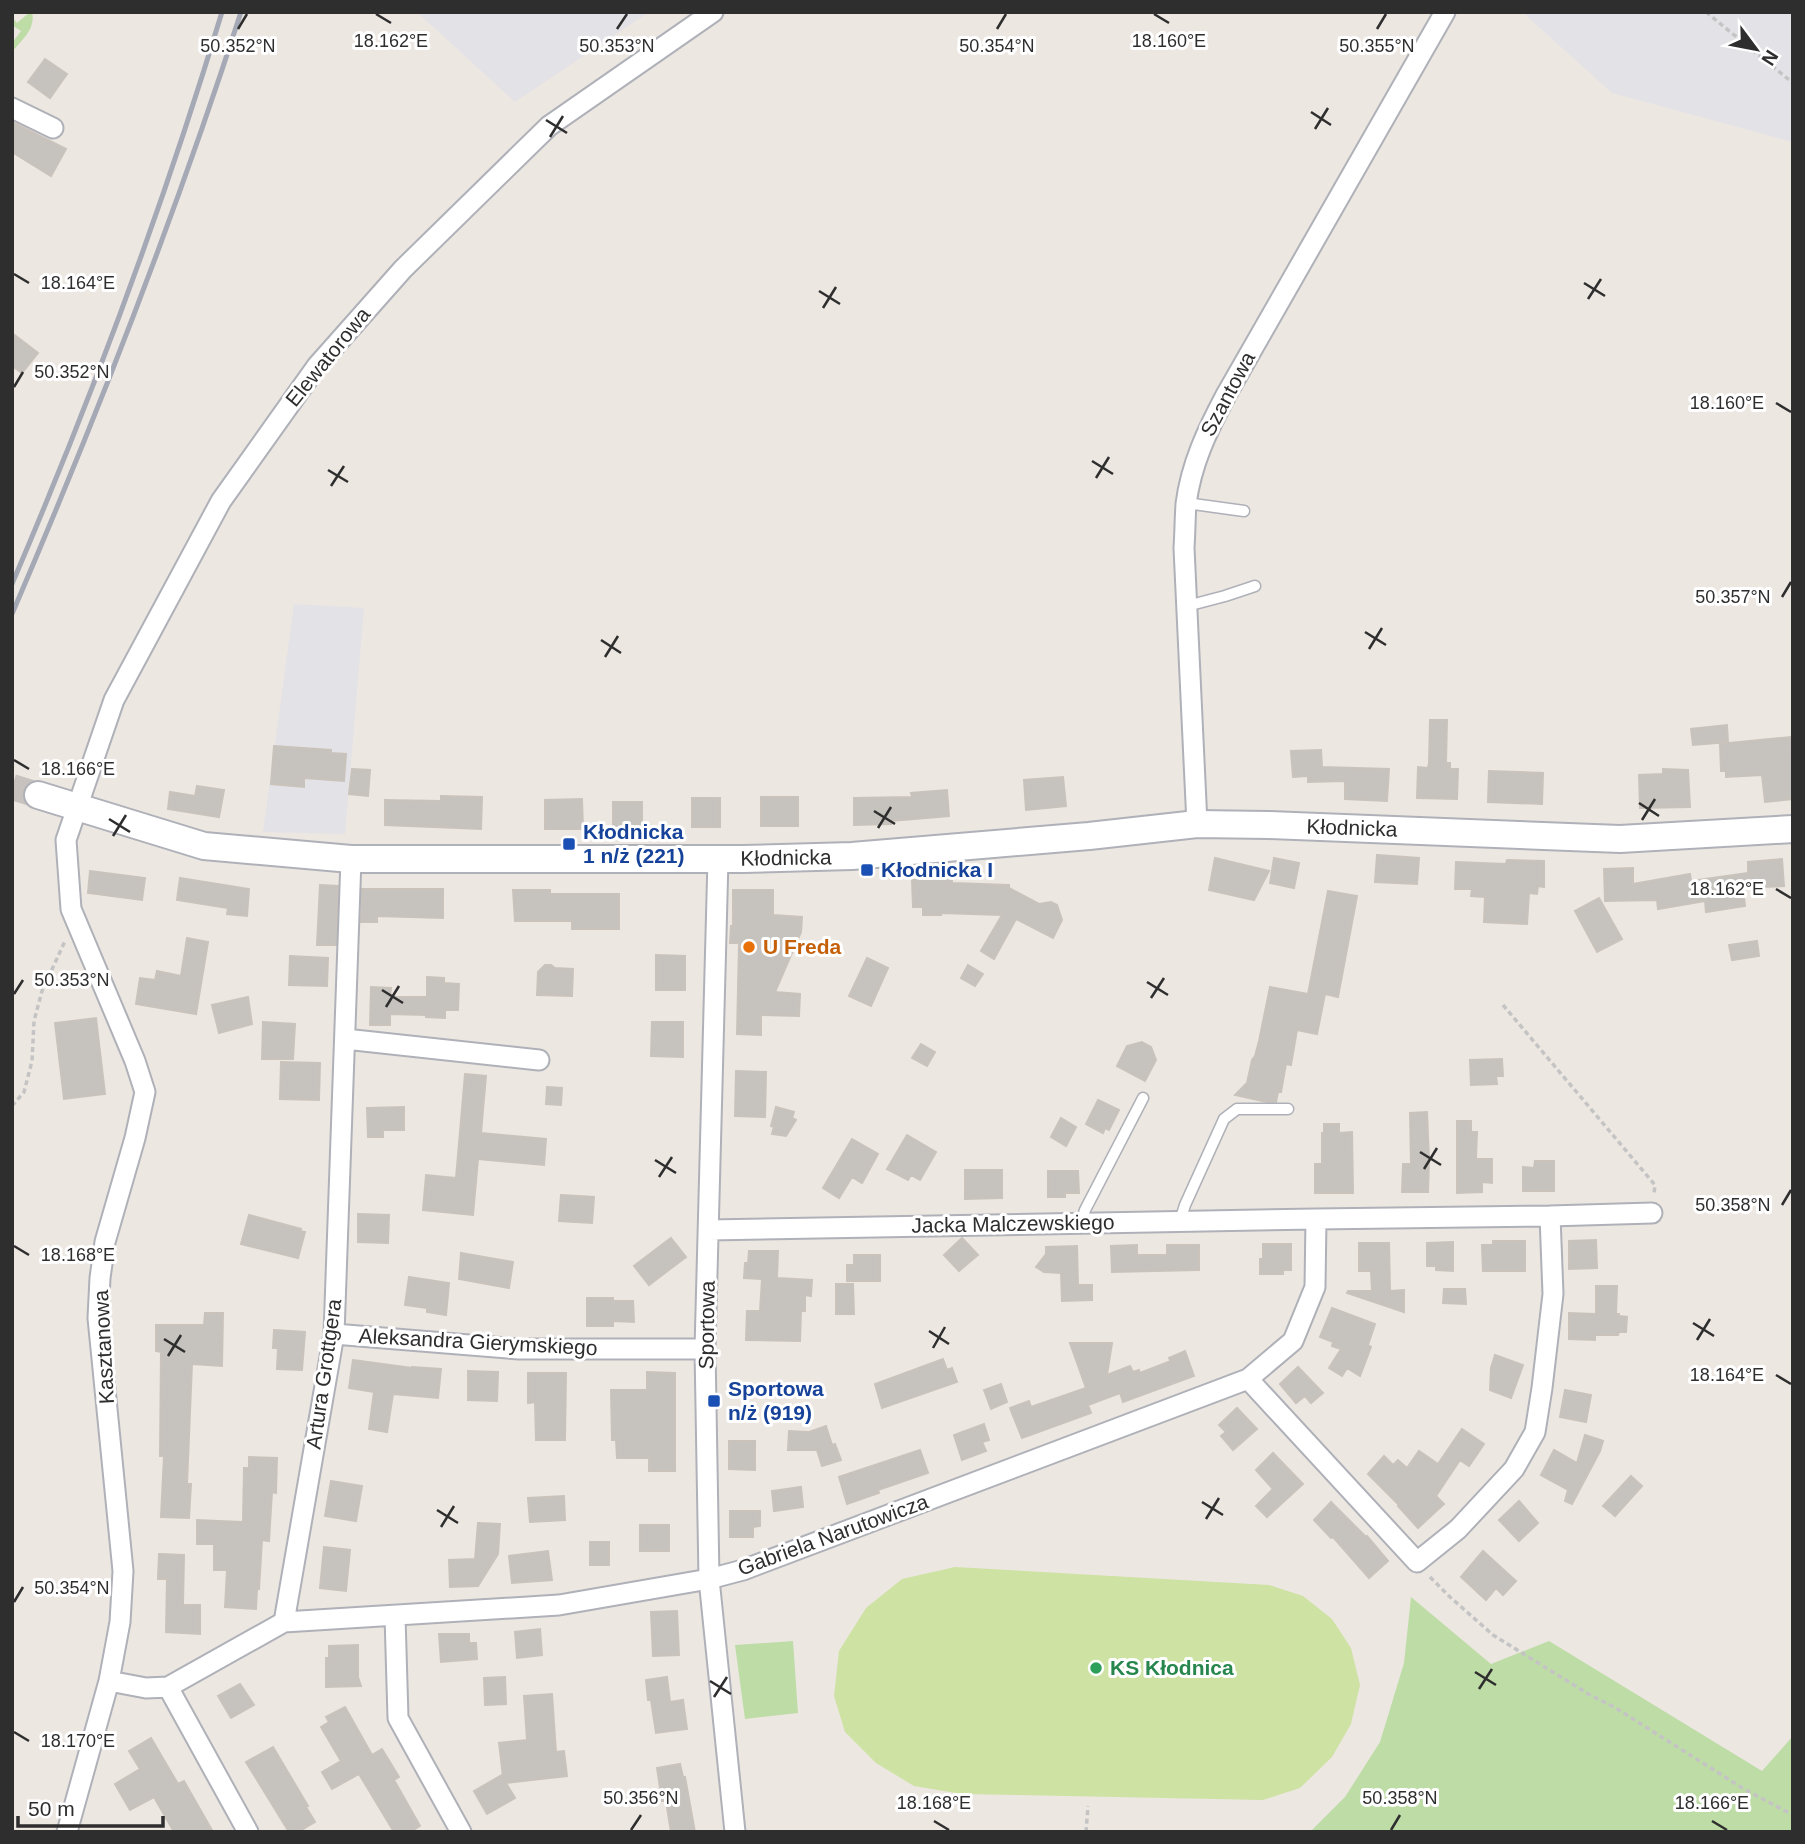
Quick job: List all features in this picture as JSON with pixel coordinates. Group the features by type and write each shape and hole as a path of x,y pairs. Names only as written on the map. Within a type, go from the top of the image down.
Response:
{"main road":[{"name":"Kłodnicka","path":"38,796 204,846 351,859 718,859 852,856 1197,824 1620,839 1793,830"}],"street":[{"name":"Elewatorowa","path":"78,808 114,699 221,501 317,366 403,269 549,126 713,12"},
{"name":"Szantowa","path":"1197,824 1184,548 1186,503 1193,472 1204,438 1226,394 1445,12"},
{"path":"12,108 53,128"},
{"name":"Kasztanowa","path":"67,1832 109,1681 120,1622 123,1571 98,1318 105,1242 135,1138 145,1092 135,1061 71,909 66,840 78,808"},
{"name":"Artura Grottgera","path":"284,1622 334,1334 351,859"},
{"name":"Sportowa","path":"718,859 705,1349 709,1579 735,1832"},
{"path":"345,1040 540,1060"},
{"name":"Jacka Malczewskiego","path":"709,1230 1652,1213"},
{"path":"1316,1219 1315,1287 1293,1341 1248,1379 1417,1562 1458,1529 1514,1469 1535,1432 1552,1294 1550,1216"},
{"name":"Aleksandra Gierymskiego","path":"334,1334 519,1349 705,1349"},
{"name":"Gabriela Narutowicza","path":"168,1687 284,1622 559,1605 709,1579 743,1570 1248,1379"},
{"path":"394,1616 398,1718 461,1832"},
{"path":"109,1681 146,1688 168,1687 248,1832"}],"lane":[{"path":"1186,503 1244,511"},
{"path":"1187,606 1255,586"},
{"path":"1081,1223 1084,1210 1143,1098"},
{"path":"1180,1221 1224,1119 1237,1110 1288,1109"}],"path":[{"path":"1706,12 1793,83"},
{"path":"12,1106 24,1092 32,1061 34,1020 42,991 76,921"},
{"path":"1503,1004 1655,1185 1652,1213"},
{"path":"1417,1562 1450,1597 1493,1635 1744,1789 1793,1815"},
{"path":"1086,1832 1088,1806"}],"shaded area":[{"path":"417,12 649,12 515,102"},
{"path":"1522,12 1793,12 1793,142 1612,93"},
{"path":"294,604 364,608 345,834 263,832"}],"green space":[{"path":"30,12 33,18 30,29 12,52 12,43 21,31 12,25 12,17 17,23"},
{"name":"KS Kłodnica","path":"955,1567 1269,1585 1303,1596 1332,1619 1351,1648 1360,1685 1351,1724 1332,1757 1300,1788 1263,1800 962,1794 914,1786 876,1763 845,1732 834,1696 839,1651 866,1608 902,1579"},
{"path":"1411,1597 1491,1664 1549,1641 1762,1771 1793,1736 1793,1832 1310,1832 1345,1797 1380,1742 1404,1663"},
{"path":"793,1641 798,1713 745,1719 735,1645"}],"building":[{"path":"45,59 67,74 50,98 28,82"},
{"path":"12,122 66,149 51,176 12,152"},
{"path":"12,333 38,353 22,373 12,366"},
{"path":"1430,720 1447,720 1446,763 1450,763 1450,769 1458,769 1457,799 1417,798 1418,767 1428,768 1429,763"},
{"path":"1727,725 1728,742 1693,745 1691,729"},
{"path":"1791,737 1793,799 1765,802 1762,775 1726,777 1726,771 1721,771 1720,744"},
{"path":"274,746 331,750 331,753 346,754 344,781 304,778 304,787 271,784"},
{"path":"1321,750 1322,767 1389,769 1387,801 1345,799 1345,781 1308,782 1308,776 1293,777 1291,751"},
{"path":"352,769 370,770 368,796 349,794"},
{"path":"1663,769 1688,770 1690,807 1640,808 1639,775 1663,774"},
{"path":"1489,771 1543,773 1542,804 1488,802"},
{"path":"1063,777 1066,806 1026,810 1024,780"},
{"path":"197,786 224,790 219,817 168,809 170,792 195,796"},
{"path":"947,790 949,816 890,821 891,824 854,825 854,798 912,797 911,793"},
{"path":"441,796 482,797 481,829 385,825 385,800 441,801"},
{"path":"761,797 798,797 798,826 761,826"},
{"path":"692,798 720,798 720,827 692,827"},
{"path":"582,799 583,829 545,829 545,800"},
{"path":"613,802 642,802 642,828 613,828"},
{"path":"1377,855 1419,858 1417,884 1375,882"},
{"path":"1215,858 1269,871 1254,900 1209,890"},
{"path":"1274,858 1299,863 1294,888 1270,883"},
{"path":"1782,859 1784,886 1743,888 1745,906 1706,912 1705,901 1658,909 1657,900 1605,901 1604,869 1633,868 1633,884 1690,874 1691,881 1748,873 1748,862"},
{"path":"1507,860 1544,861 1544,887 1538,886 1537,894 1529,893 1527,924 1484,922 1485,897 1471,896 1472,889 1455,889 1456,862 1506,864"},
{"path":"90,871 145,878 142,900 88,893"},
{"path":"180,878 249,889 247,916 227,914 228,908 177,900"},
{"path":"952,879 952,883 1009,885 1009,888 1039,904 1051,902 1057,905 1062,920 1053,938 1016,919 994,959 981,951 1002,915 923,915 923,907 913,907 912,880"},
{"path":"320,885 338,886 336,945 317,945"},
{"path":"362,889 443,889 443,918 377,916 377,922 361,922"},
{"path":"513,890 550,890 550,894 619,894 619,929 572,929 572,921 515,921"},
{"path":"733,890 773,890 773,915 802,917 801,932 775,992 800,994 799,1016 761,1015 761,1035 737,1034 739,943 730,943"},
{"path":"1328,891 1357,896 1338,997 1325,994 1317,1034 1297,1030 1291,1065 1286,1064 1281,1092 1278,1092 1276,1102 1235,1095 1247,1083 1270,987 1308,994"},
{"path":"1599,898 1622,939 1597,952 1575,911"},
{"path":"187,938 208,942 196,1014 136,1004 140,978 155,980 157,971 181,976"},
{"path":"1757,941 1759,956 1732,960 1729,945"},
{"path":"656,955 685,956 685,990 656,990"},
{"path":"290,956 328,958 327,986 289,985"},
{"path":"867,958 888,968 871,1006 849,996"},
{"path":"545,965 573,969 572,996 537,995 538,972"},
{"path":"968,965 983,974 975,986 961,978"},
{"path":"427,977 444,978 444,983 459,984 458,1010 445,1010 445,1018 390,1014 390,1025 370,1025 371,987 391,988 390,997 427,997"},
{"path":"248,997 252,1024 219,1033 212,1005"},
{"path":"96,1018 105,1094 64,1099 55,1023"},
{"path":"263,1022 295,1024 293,1059 262,1059"},
{"path":"652,1022 683,1022 683,1057 651,1056"},
{"path":"1142,1042 1151,1047 1156,1060 1145,1081 1117,1066 1127,1046"},
{"path":"921,1044 935,1052 927,1066 912,1058"},
{"path":"1502,1059 1503,1076 1496,1076 1497,1084 1471,1085 1470,1060"},
{"path":"281,1062 320,1063 319,1100 280,1099"},
{"path":"736,1071 766,1072 765,1117 735,1116"},
{"path":"465,1074 486,1076 481,1133 546,1139 544,1165 478,1159 473,1215 423,1210 426,1175 456,1178"},
{"path":"547,1087 562,1088 561,1105 546,1104"},
{"path":"1098,1100 1119,1110 1109,1130 1105,1128 1103,1133 1086,1124"},
{"path":"404,1107 404,1130 383,1130 383,1137 368,1137 367,1108"},
{"path":"776,1107 794,1112 792,1118 796,1120 786,1136 772,1134 774,1127 771,1126"},
{"path":"1427,1112 1428,1192 1402,1192 1403,1164 1411,1164 1410,1113"},
{"path":"1061,1118 1076,1127 1066,1146 1051,1137"},
{"path":"1457,1121 1471,1121 1471,1132 1477,1132 1476,1159 1492,1159 1492,1183 1482,1182 1482,1192 1457,1193"},
{"path":"1324,1124 1339,1124 1339,1133 1352,1132 1353,1193 1315,1193 1315,1164 1322,1164"},
{"path":"907,1135 936,1152 920,1180 911,1175 908,1180 887,1169"},
{"path":"852,1139 878,1154 862,1183 852,1177 839,1198 823,1188"},
{"path":"1535,1161 1554,1161 1554,1191 1523,1191 1523,1167 1534,1168"},
{"path":"965,1170 1002,1170 1002,1198 965,1199"},
{"path":"1048,1171 1078,1171 1079,1193 1065,1193 1065,1197 1048,1197"},
{"path":"561,1195 594,1197 592,1223 559,1221"},
{"path":"358,1214 389,1215 388,1243 358,1242"},
{"path":"249,1215 305,1232 298,1258 241,1244"},
{"path":"671,1238 686,1257 649,1285 634,1266"},
{"path":"962,1238 978,1255 959,1271 944,1255"},
{"path":"1596,1240 1597,1268 1569,1269 1569,1241"},
{"path":"1493,1241 1525,1241 1525,1271 1483,1271 1482,1245 1493,1245"},
{"path":"1453,1242 1453,1271 1436,1270 1436,1266 1427,1266 1427,1243"},
{"path":"1359,1243 1389,1243 1390,1291 1404,1290 1404,1312 1347,1293 1372,1291 1371,1271 1359,1271"},
{"path":"1263,1244 1291,1244 1291,1270 1283,1270 1283,1274 1260,1274"},
{"path":"1137,1245 1137,1255 1167,1255 1167,1245 1199,1245 1199,1270 1112,1272 1111,1246"},
{"path":"1077,1246 1078,1285 1092,1285 1092,1300 1062,1301 1061,1273 1044,1272 1036,1267 1046,1254 1046,1247"},
{"path":"749,1251 778,1251 777,1278 812,1280 811,1296 805,1295 805,1311 801,1311 800,1341 746,1340 747,1311 760,1311 762,1279 744,1278"},
{"path":"461,1253 513,1262 509,1288 459,1279"},
{"path":"854,1255 880,1255 880,1281 847,1281 847,1265 854,1265"},
{"path":"409,1277 449,1283 446,1315 427,1312 427,1308 405,1305"},
{"path":"836,1284 853,1284 854,1314 836,1314"},
{"path":"1596,1286 1617,1286 1616,1314 1627,1317 1626,1332 1619,1332 1618,1335 1595,1335 1595,1340 1569,1339 1569,1313 1596,1314"},
{"path":"1444,1289 1465,1289 1466,1304 1443,1303"},
{"path":"587,1298 633,1301 634,1322 613,1321 613,1326 587,1326"},
{"path":"1332,1308 1375,1324 1368,1345 1371,1347 1360,1376 1347,1368 1342,1376 1329,1368 1341,1349 1332,1346 1333,1342 1320,1337"},
{"path":"205,1313 223,1313 222,1366 192,1364 187,1484 191,1484 189,1518 161,1517 164,1456 160,1456 161,1352 156,1351 156,1325 204,1325"},
{"path":"274,1330 305,1332 302,1370 277,1369 278,1348 273,1348"},
{"path":"1070,1343 1112,1343 1107,1375 1130,1366 1133,1372 1139,1370 1140,1373 1171,1361 1169,1358 1185,1351 1194,1376 1123,1402 1120,1393 1088,1405 1091,1413 1022,1438 1010,1408 1029,1401 1031,1407 1086,1388"},
{"path":"1495,1355 1523,1365 1511,1398 1490,1390 1491,1368"},
{"path":"943,1359 947,1370 952,1368 957,1382 882,1408 875,1384"},
{"path":"353,1360 441,1369 438,1398 393,1394 387,1432 369,1429 374,1392 349,1388"},
{"path":"1298,1367 1323,1393 1311,1403 1305,1396 1296,1403 1280,1384"},
{"path":"468,1371 498,1372 497,1401 468,1400"},
{"path":"647,1372 675,1373 675,1471 649,1471 649,1458 617,1458 616,1440 612,1440 611,1390 647,1390"},
{"path":"528,1373 566,1373 565,1440 536,1440 535,1402 528,1403"},
{"path":"1001,1384 1007,1402 991,1409 984,1390"},
{"path":"1565,1390 1591,1395 1586,1422 1560,1417"},
{"path":"1237,1408 1257,1429 1233,1450 1221,1436 1226,1432 1219,1425"},
{"path":"984,1424 989,1440 982,1442 986,1451 962,1460 954,1435"},
{"path":"826,1426 832,1445 835,1444 841,1460 822,1466 817,1450 788,1450 789,1431 809,1432"},
{"path":"1462,1429 1484,1444 1469,1466 1460,1460 1436,1496 1444,1504 1418,1528 1368,1474 1384,1456 1393,1465 1398,1460 1407,1468 1419,1451 1438,1464"},
{"path":"1585,1435 1603,1441 1572,1504 1565,1501 1568,1490 1541,1475 1554,1450 1577,1463"},
{"path":"729,1441 755,1441 755,1470 729,1469"},
{"path":"920,1450 928,1473 847,1504 839,1477"},
{"path":"1273,1453 1303,1484 1267,1517 1256,1506 1273,1489 1256,1470"},
{"path":"249,1457 277,1458 276,1493 272,1492 269,1541 262,1540 256,1609 225,1607 227,1570 214,1570 214,1544 197,1544 197,1520 243,1522 244,1468 249,1468"},
{"path":"1631,1476 1642,1486 1615,1516 1603,1506"},
{"path":"331,1481 362,1486 356,1521 325,1516"},
{"path":"801,1487 803,1507 774,1511 772,1491"},
{"path":"564,1496 565,1520 530,1522 528,1498"},
{"path":"1519,1501 1538,1523 1519,1541 1499,1520"},
{"path":"1331,1502 1367,1536 1388,1561 1369,1578 1314,1520"},
{"path":"730,1511 760,1511 760,1526 753,1527 753,1537 730,1537"},
{"path":"478,1523 500,1524 498,1554 478,1586 450,1587 449,1560 475,1559"},
{"path":"640,1525 669,1525 669,1551 640,1551"},
{"path":"590,1542 609,1542 609,1565 590,1565"},
{"path":"324,1547 350,1550 346,1591 320,1588"},
{"path":"548,1551 552,1580 512,1583 509,1556"},
{"path":"1483,1551 1516,1581 1503,1595 1496,1588 1486,1600 1461,1577"},
{"path":"159,1554 184,1555 183,1605 200,1605 200,1634 166,1632 167,1579 158,1579"},
{"path":"677,1611 679,1655 653,1656 651,1612"},
{"path":"540,1629 542,1655 517,1658 515,1632"},
{"path":"439,1634 469,1634 469,1643 476,1643 477,1659 441,1662"},
{"path":"358,1645 358,1677 361,1686 326,1687 326,1658 329,1658 329,1646"},
{"path":"505,1677 506,1704 485,1705 484,1678"},
{"path":"667,1677 670,1702 683,1700 687,1729 656,1733 646,1680"},
{"path":"240,1684 254,1705 231,1718 218,1696"},
{"path":"552,1694 556,1752 564,1751 567,1776 506,1783 515,1798 487,1814 474,1791 502,1775 503,1777 499,1743 527,1740 524,1696"},
{"path":"345,1707 372,1755 382,1749 399,1777 394,1780 420,1826 410,1832 394,1832 359,1774 332,1789 322,1772 341,1761 321,1727 329,1722 326,1717"},
{"path":"151,1738 178,1784 184,1781 213,1832 174,1832 154,1797 130,1810 115,1784 140,1769 129,1751"},
{"path":"273,1747 315,1822 298,1832 289,1832 246,1762"},
{"path":"680,1764 695,1832 671,1832 666,1801 662,1801 657,1768"}],"tunnel":[{"path":"12,787 38,795"}],"railway":[{"path":"12,584 125,301 176,157 222,12"},
{"path":"12,614 134,316 241,12"}],"place":[{"name":"Kłodnicka 1 n/ż (221)","path":"569,844"},
{"name":"Kłodnicka I","path":"867,870"},
{"name":"U Freda","path":"749,947"},
{"name":"Sportowa n/ż (919)","path":"714,1401"},
{"name":"KS Kłodnica","path":"1096,1668"}]}
